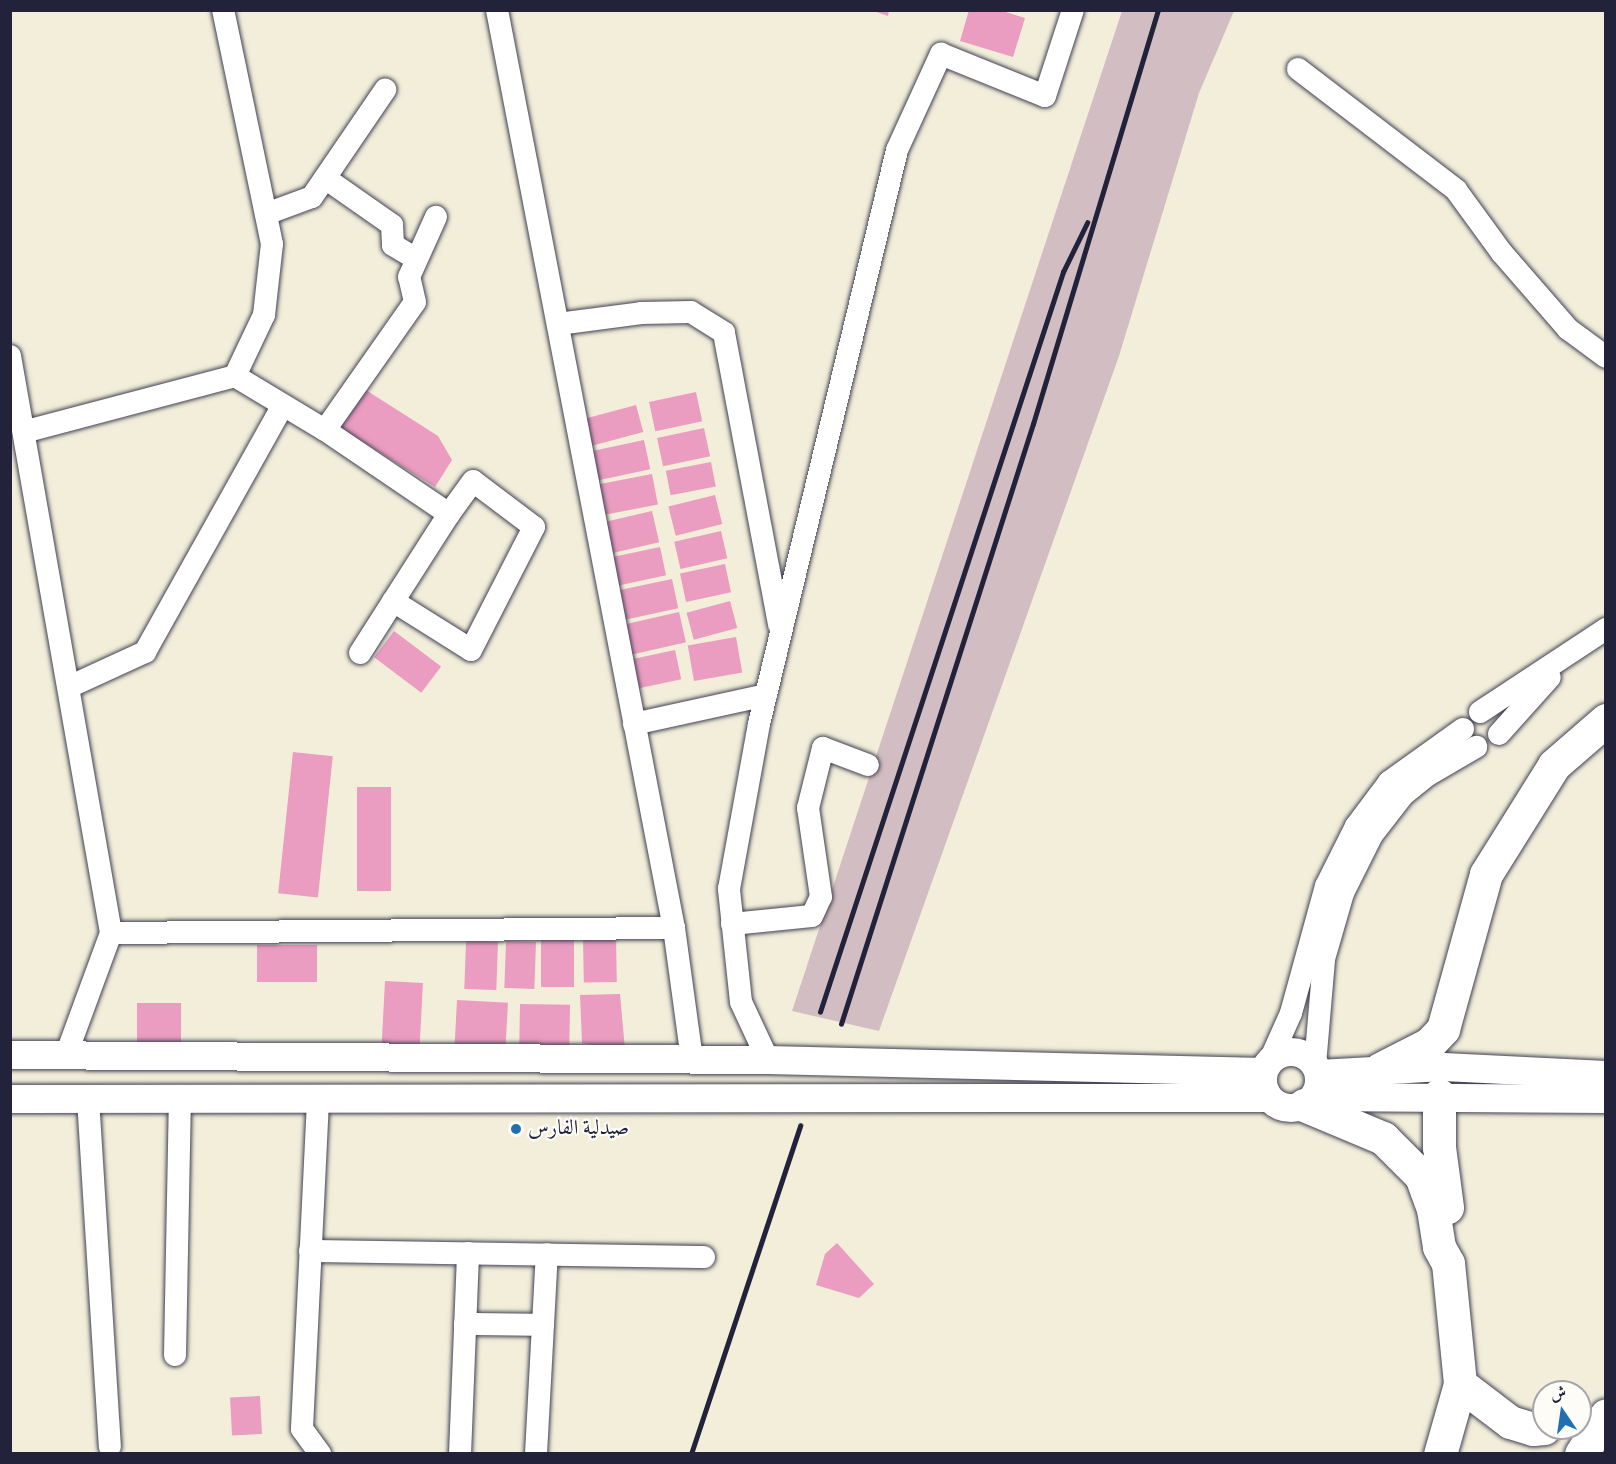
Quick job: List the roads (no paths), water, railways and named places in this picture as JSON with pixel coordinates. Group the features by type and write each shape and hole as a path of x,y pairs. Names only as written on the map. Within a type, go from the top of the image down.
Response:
{"highway":[{"path":"1380,1068 1429,1044 1443,1029 1486,874 1554,765 1605,720"},
{"path":"1313,1085 1383,1138 1421,1176 1433,1209 1439,1247 1448,1263"},
{"path":"1439,1095 1440,1172 1453,1244 1448,1263 1460,1384 1440,1454"},
{"path":"1460,1384 1510,1422 1532,1429"},
{"path":"1581,1454 1596,1418"}],"main road":[{"path":"1267,1077 1281,1053 1295,1052 1313,1085"},
{"path":"10,1055 768,1060 1267,1077"},
{"path":"1267,1077 1291,1109 1313,1085 1380,1068 1605,1075"},
{"path":"10,1098 318,1101 1267,1077"},
{"path":"1313,1085 1439,1095 1605,1099"}],"street":[{"path":"223,10 272,244 264,315 235,376"},
{"path":"497,10 674,928 692,1060"},
{"path":"768,1060 741,1002 729,889 766,695 897,150 941,54 1045,96 1072,10"},
{"path":"1298,69 1456,190 1502,253 1568,329 1605,357"},
{"path":"266,214 312,197 385,90"},
{"path":"325,178 392,225 393,245 415,258"},
{"path":"325,430 415,302 409,277 415,258 436,217"},
{"path":"558,324 641,313 691,312 724,333 781,633"},
{"path":"10,356 27,431 111,933 66,1055"},
{"path":"27,431 235,376 282,407 325,430 449,514"},
{"path":"69,687 145,652 282,407"},
{"path":"360,653 393,601 449,514 473,481 534,528 471,650 393,601"},
{"path":"1313,1085 1324,959 1344,894 1372,835 1403,795 1469,738 1472,714 1480,712 1605,629"},
{"path":"1267,1077 1291,1012 1326,886 1356,826 1389,782 1469,738 1490,746 1542,682 1605,644"},
{"path":"634,724 766,695"},
{"path":"1480,712 1495,718 1499,734"},
{"path":"732,924 812,916 821,897 808,808 823,748 868,765"},
{"path":"111,933 674,928"},
{"path":"88,1099 110,1446"},
{"path":"175,1355 180,1100"},
{"path":"318,1101 302,1429 320,1454"},
{"path":"310,1251 704,1257"},
{"path":"460,1454 468,1253"},
{"path":"536,1454 547,1254"},
{"path":"465,1324 543,1325"}],"railway":[{"path":"841,1024 1033,424 1158,10"},
{"path":"820,1012 1063,272 1087,223"},
{"path":"691,1454 800,1126"}],"place":[{"name":"صيدلية الفارس","path":"516,1129"}]}
